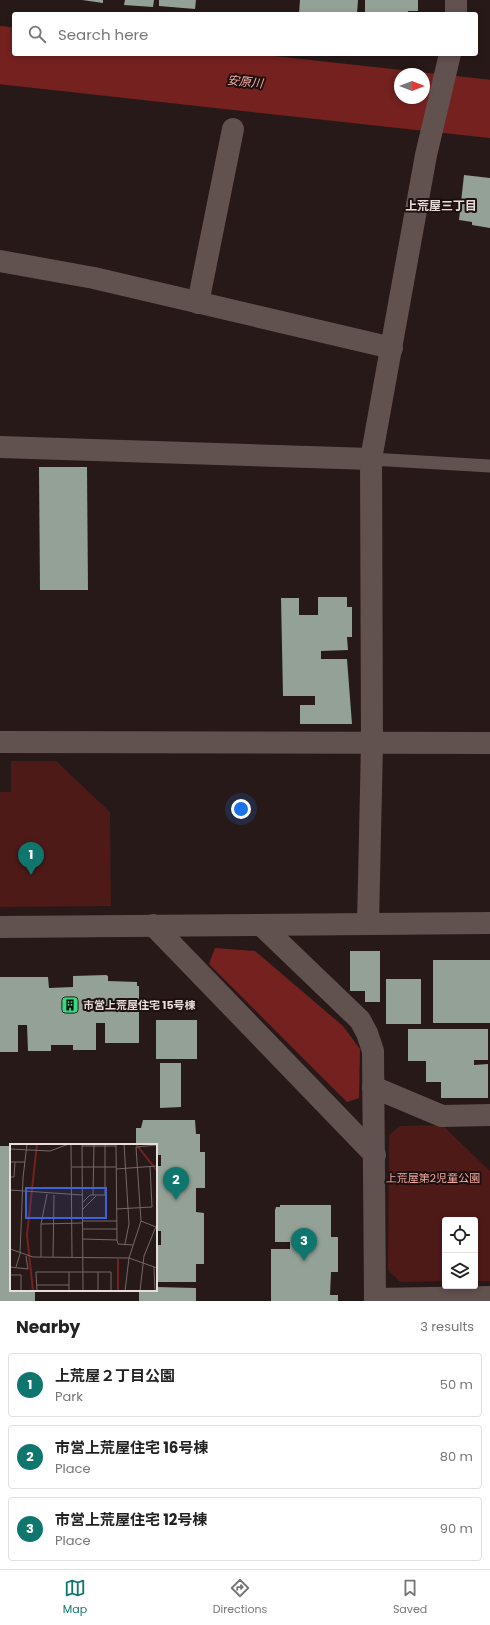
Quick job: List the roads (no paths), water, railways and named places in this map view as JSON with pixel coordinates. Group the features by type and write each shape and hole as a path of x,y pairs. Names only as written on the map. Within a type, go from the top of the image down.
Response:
{"street":[{"path":"456,0 456,12"},
{"path":"368,924 372,744 371,459 428,148 448,60"},
{"path":"198,303 233,129"},
{"path":"0,260 94,278 392,348"},
{"path":"0,447 371,459"},
{"path":"0,742 372,744 490,743"},
{"path":"0,927 490,923"},
{"path":"262,924 360,1020 374,1051 374,1300 490,1298"},
{"path":"153,925 375,1155"},
{"path":"374,1087 442,1116 490,1115"}],"lane":[{"path":"371,459 490,466"}],"waterway":[{"name":"安原川","path":"0,55 490,109"}],"place":[{"name":"上荒屋２丁目公園","path":"31,875"},
{"name":"市営上荒屋住宅 15号棟","path":"70,1005"},
{"name":"市営上荒屋住宅 16号棟","path":"176,1200"},
{"name":"市営上荒屋住宅 12号棟","path":"304,1261"}],"district":[{"name":"上荒屋三丁目","path":"441,206"}],"park label":[{"name":"上荒屋第2児童公園","path":"433,1178"}]}
